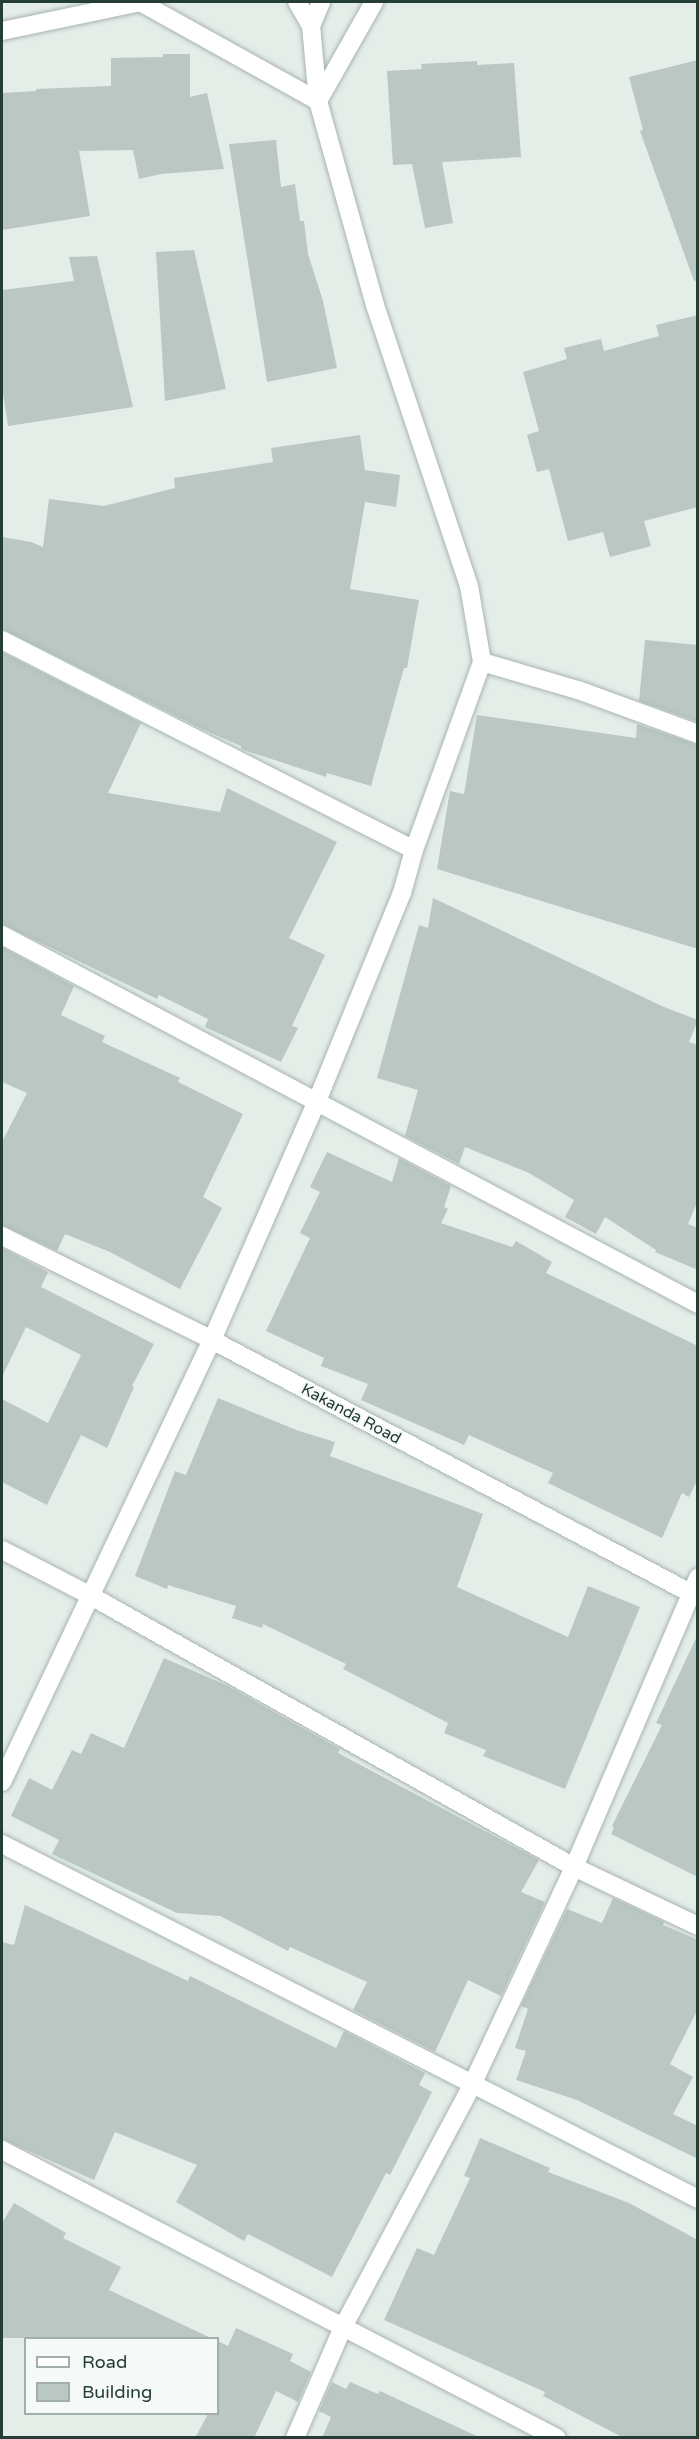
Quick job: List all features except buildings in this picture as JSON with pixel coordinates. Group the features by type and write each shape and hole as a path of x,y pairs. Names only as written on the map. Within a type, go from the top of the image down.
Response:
{"street":[{"path":"2,31 140,2 318,101"},
{"path":"2,1782 212,1340 317,1101 402,893 414,850 482,662 469,586 375,305 318,101 311,26 297,2"},
{"path":"311,26 321,2"},
{"path":"318,101 374,2"},
{"path":"2,640 414,850"},
{"path":"482,662 579,690 698,734"},
{"path":"2,934 698,1304"},
{"name":"Kakanda Road","path":"2,1236 212,1340 695,1589"},
{"path":"2,1550 91,1596 574,1867 698,1926"},
{"path":"295,2438 343,2327 472,2085 574,1867 695,1589"},
{"path":"2,1844 698,2199"},
{"path":"2,2150 557,2438"}]}
